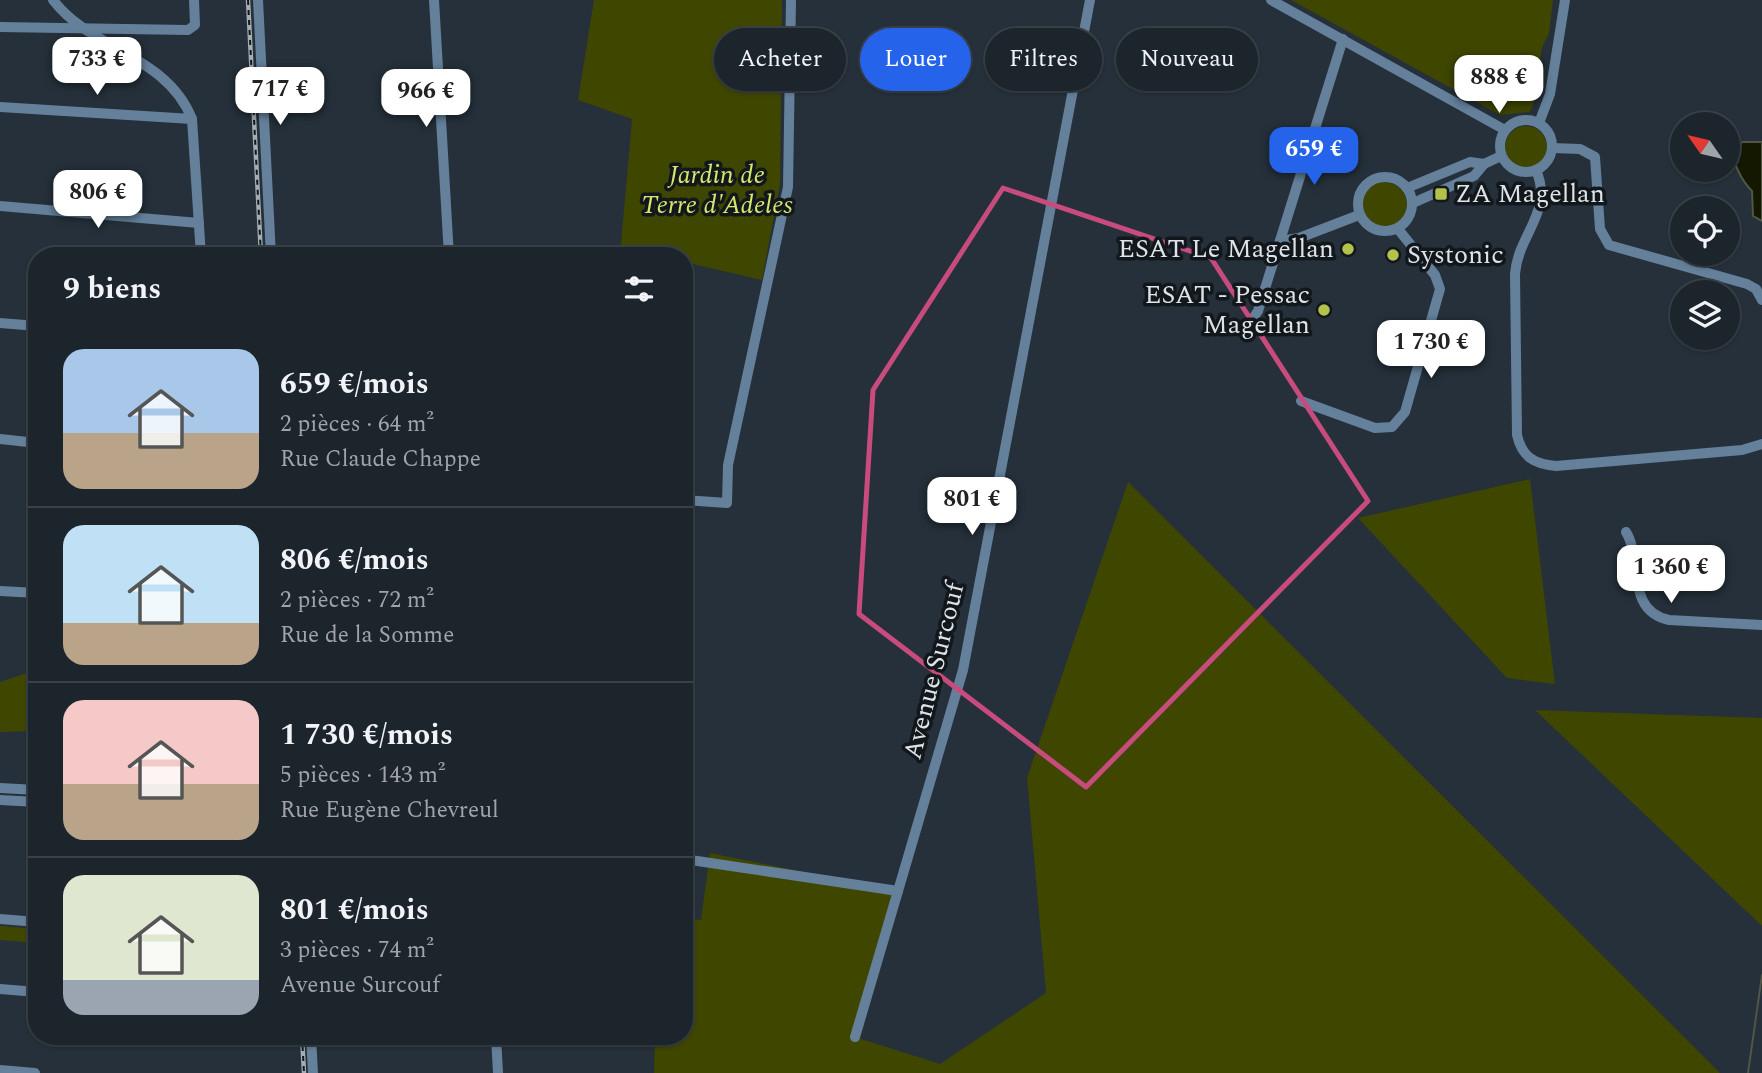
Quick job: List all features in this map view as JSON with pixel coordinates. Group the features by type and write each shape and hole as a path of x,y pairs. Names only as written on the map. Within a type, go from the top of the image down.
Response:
{"street":[{"path":"53,0 73,24 158,72 179,93 192,119 200,247"},
{"path":"0,27 188,30 195,25 194,0"},
{"path":"257,0 271,247"},
{"path":"434,0 448,247"},
{"path":"693,501 727,503 728,465 788,187 790,0"},
{"name":"Avenue Surcouf","path":"855,1037 963,670 1090,0"},
{"path":"1270,0 1505,130"},
{"path":"1539,123 1550,94 1565,0"},
{"path":"1252,320 1280,241 1343,39"},
{"path":"0,107 192,119"},
{"path":"1527,120 1539,123 1548,130 1552,148 1544,166 1520,172 1508,166 1502,156 1500,143 1505,130 1515,122 1527,120"},
{"path":"1552,148 1580,149 1595,157 1598,167 1600,229 1609,245 1747,284 1756,289 1762,300"},
{"path":"1413,203 1407,188 1387,177 1374,179 1363,188 1357,200 1359,215 1371,228 1384,232 1398,229 1406,220 1413,203 1474,176 1484,164 1502,156"},
{"path":"1407,188 1470,162 1484,164"},
{"path":"1536,170 1542,183 1542,198 1518,254 1515,274 1517,435 1523,452 1536,463 1556,466 1742,450 1762,444"},
{"path":"0,206 199,223"},
{"path":"1280,241 1299,237 1359,215"},
{"path":"1301,401 1375,428 1392,427 1405,412 1440,289 1434,275 1398,229"},
{"path":"0,323 28,325"},
{"path":"0,439 28,442"},
{"path":"1742,450 1762,454"},
{"path":"1626,532 1633,544 1636,585 1655,615 1669,620 1762,625"},
{"path":"0,591 28,593"},
{"path":"0,788 28,790"},
{"path":"0,800 28,802"},
{"path":"693,860 898,891"},
{"path":"0,919 28,921"},
{"path":"0,989 28,991"},
{"path":"311,1045 313,1073"},
{"path":"496,1045 498,1073"},
{"path":"0,1070 35,1073"}],"highlighted area":[{"path":"1003,188 1211,258 1368,501 1086,787 859,614 873,390"}],"green space":[{"name":"Jardin de Terre d'Adeles","path":"594,0 782,0 782,28 714,28 714,91 781,91 780,184 762,280 693,264 693,247 621,247 632,119 578,100"},
{"path":"1291,0 1553,0 1549,33 1542,48 1533,106 1529,112 1500,115"},
{"path":"1526,126 1541,132 1547,147 1541,162 1526,168 1511,162 1505,147 1511,132"},
{"path":"1384,182 1400,189 1407,205 1400,221 1384,228 1368,221 1361,205 1368,189"},
{"path":"1530,479 1555,684 1507,678 1358,518"},
{"path":"1128,482 1720,1073 654,1073 655,1045 693,1045 693,919 701,920 710,853 898,891 855,1037 940,1064 1046,993 1027,778"},
{"path":"28,673 28,731 0,732 0,682"},
{"path":"1535,710 1762,718 1762,926"},
{"path":"0,926 28,928 28,942 0,940"}],"shaded area":[{"path":"1762,142 1762,221 1753,216 1752,191 1740,175 1740,143"}],"waterway":[{"path":"1748,1073 1762,975"}],"railway":[{"path":"248,0 261,247"},
{"path":"302,1045 304,1073"}],"place":[{"name":"ZA Magellan","path":"1441,194"},
{"name":"ESAT Le Magellan","path":"1348,249"},
{"name":"Systonic","path":"1393,255"},
{"name":"ESAT - Pessac Magellan","path":"1324,310"}]}
